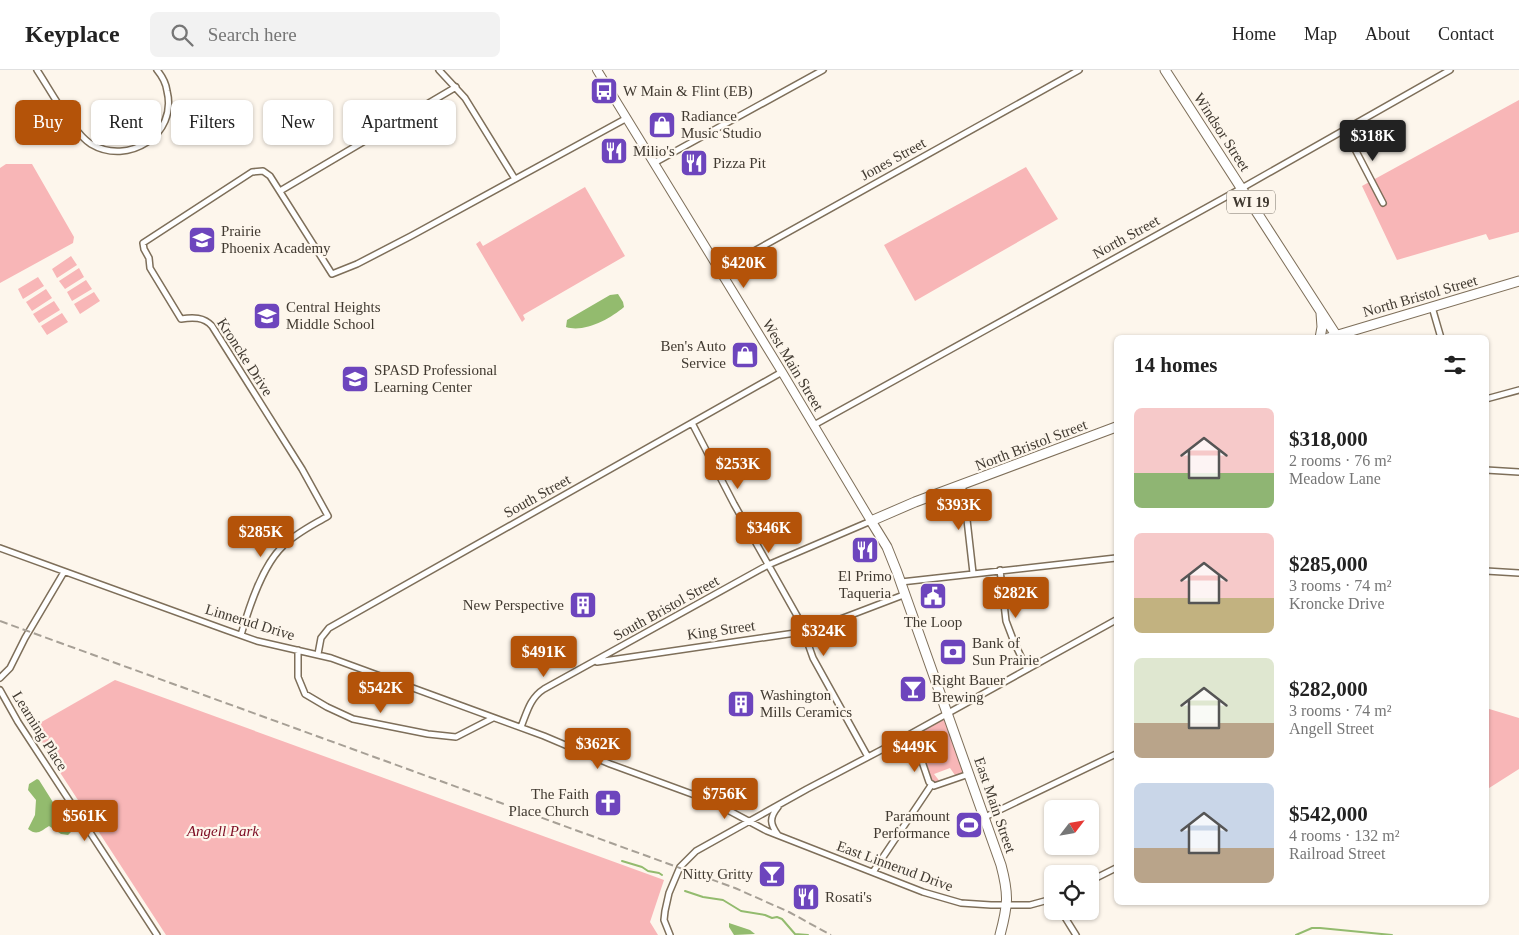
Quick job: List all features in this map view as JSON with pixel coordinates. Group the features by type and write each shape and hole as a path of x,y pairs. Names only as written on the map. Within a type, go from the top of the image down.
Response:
{"main road":[{"name":"West Main Street","path":"597,70 871,521"},
{"name":"Windsor Street","path":"1165,70 1319,308 1332,335"},
{"name":"North Bristol Street","path":"1335,335 1519,281"},
{"path":"1319,308 1322,327 1321,335"},
{"name":"North Bristol Street","path":"871,521 1114,428"},
{"name":"East Main Street","path":"871,521 887,547 906,594 948,712 966,775 985,817 1002,865 1007,890 1007,904 1000,935"}],"street":[{"path":"37,70 76,130 88,142 100,149 113,152 129,151 144,145 152,140 160,129 166,117 168,91 157,70"},
{"path":"439,70 465,98 515,179"},
{"path":"654,162 823,70"},
{"name":"Jones Street","path":"720,270 1079,70"},
{"name":"North Street","path":"814,425 1242,188 1450,70"},
{"path":"280,191 456,87"},
{"name":"Kroncke Drive","path":"241,635 264,574 275,555 292,538 328,516 302,469 212,326 202,319 181,319 150,269 149,258 143,245 147,240 252,172 263,171 270,176 332,274 358,264 627,118"},
{"path":"1345,130 1384,204"},
{"path":"1432,307 1440,335"},
{"name":"South Street","path":"318,654 321,638 328,628 782,372"},
{"path":"1489,399 1519,390"},
{"path":"692,423 804,632 818,668 868,757"},
{"path":"1489,470 1519,472"},
{"path":"962,485 973,573"},
{"name":"South Bristol Street","path":"521,728 529,705 538,693 768,565 871,521"},
{"name":"Linnerud Drive","path":"0,548 241,635 318,654 493,718"},
{"path":"901,582 1114,558"},
{"path":"1000,570 1006,621 1027,670"},
{"path":"1489,571 1519,573"},
{"path":"0,678 10,668 25,638 64,572"},
{"name":"King Street","path":"594,662 804,632 906,594"},
{"path":"670,935 664,920 666,902 676,874 684,862 698,850 1114,621"},
{"path":"298,650 298,677 305,694 327,707 352,718 428,734 456,737 493,718"},
{"name":"Learning Place","path":"0,690 18,722 157,935"},
{"name":"East Linnerud Drive","path":"493,718 711,801 748,822 778,835 923,892 961,903 991,906 1007,904 1030,905 1044,901"},
{"path":"911,734 929,782 934,785"},
{"path":"985,817 1114,755"},
{"path":"873,872 934,785 966,775"},
{"path":"778,835 772,827 771,817 781,803"},
{"path":"1099,876 1114,869"},
{"path":"1066,920 1076,935"}],"green space":[{"path":"1519,100 1519,232 1489,240 1486,234 1397,260 1362,186"},
{"path":"6,164 32,164 74,237 73,243 0,283 0,168"},
{"path":"1026,167 1058,219 915,301 884,245"},
{"path":"585,187 625,256 523,315 525,319 522,322 476,244 480,241 483,246"},
{"path":"71,256 77,265 57,278 52,269"},
{"path":"79,268 84,277 65,289 59,281"},
{"path":"38,277 44,286 23,299 18,289"},
{"path":"86,280 92,289 72,301 67,292"},
{"path":"46,289 52,298 32,311 26,302"},
{"path":"94,292 100,301 80,314 74,304"},
{"path":"54,301 60,310 39,323 33,314"},
{"path":"62,313 68,322 47,335 41,326"},
{"name":"Angell Park","path":"115,680 664,880 650,922 658,935 166,935 31,728"},
{"path":"1489,709 1519,718 1519,769 1489,788"},
{"path":"948,712 969,774 957,778 950,768 934,774 941,783 932,784 911,734"}],"shaded area":[{"path":"618,294 624,307 612,316 596,324 581,328 566,327 567,320 610,295"},
{"path":"37,779 56,807 62,806 66,813 65,818 71,832 68,835 61,834 49,826 36,832 28,829 35,815 36,800 28,790 29,784"},
{"path":"729,923 750,930 755,934 734,935 729,927"}],"waterway":[{"path":"622,861 662,875"},
{"path":"685,891 703,897 723,900 741,911 772,918 777,917 782,919 795,934 808,935"},
{"path":"1296,935 1312,928 1392,935"}],"railway":[{"path":"0,621 735,888 789,912 831,935"}],"place":[{"name":"W Main & Flint (EB)","path":"604,91"},
{"name":"Radiance Music Studio","path":"662,125"},
{"name":"Milio's","path":"614,151"},
{"name":"Pizza Pit","path":"694,163"},
{"name":"Prairie Phoenix Academy","path":"202,240"},
{"name":"Central Heights Middle School","path":"267,316"},
{"name":"Ben's Auto Service","path":"745,355"},
{"name":"SPASD Professional Learning Center","path":"355,379"},
{"name":"El Primo Taqueria","path":"865,550"},
{"name":"The Loop","path":"933,596"},
{"name":"New Perspective","path":"583,605"},
{"name":"Bank of Sun Prairie","path":"953,652"},
{"name":"Right Bauer Brewing","path":"913,689"},
{"name":"Washington Mills Ceramics","path":"741,704"},
{"name":"The Faith Place Church","path":"608,803"},
{"name":"Paramount Performance","path":"969,825"},
{"name":"Nitty Gritty","path":"772,874"},
{"name":"Rosati's","path":"806,897"}]}
